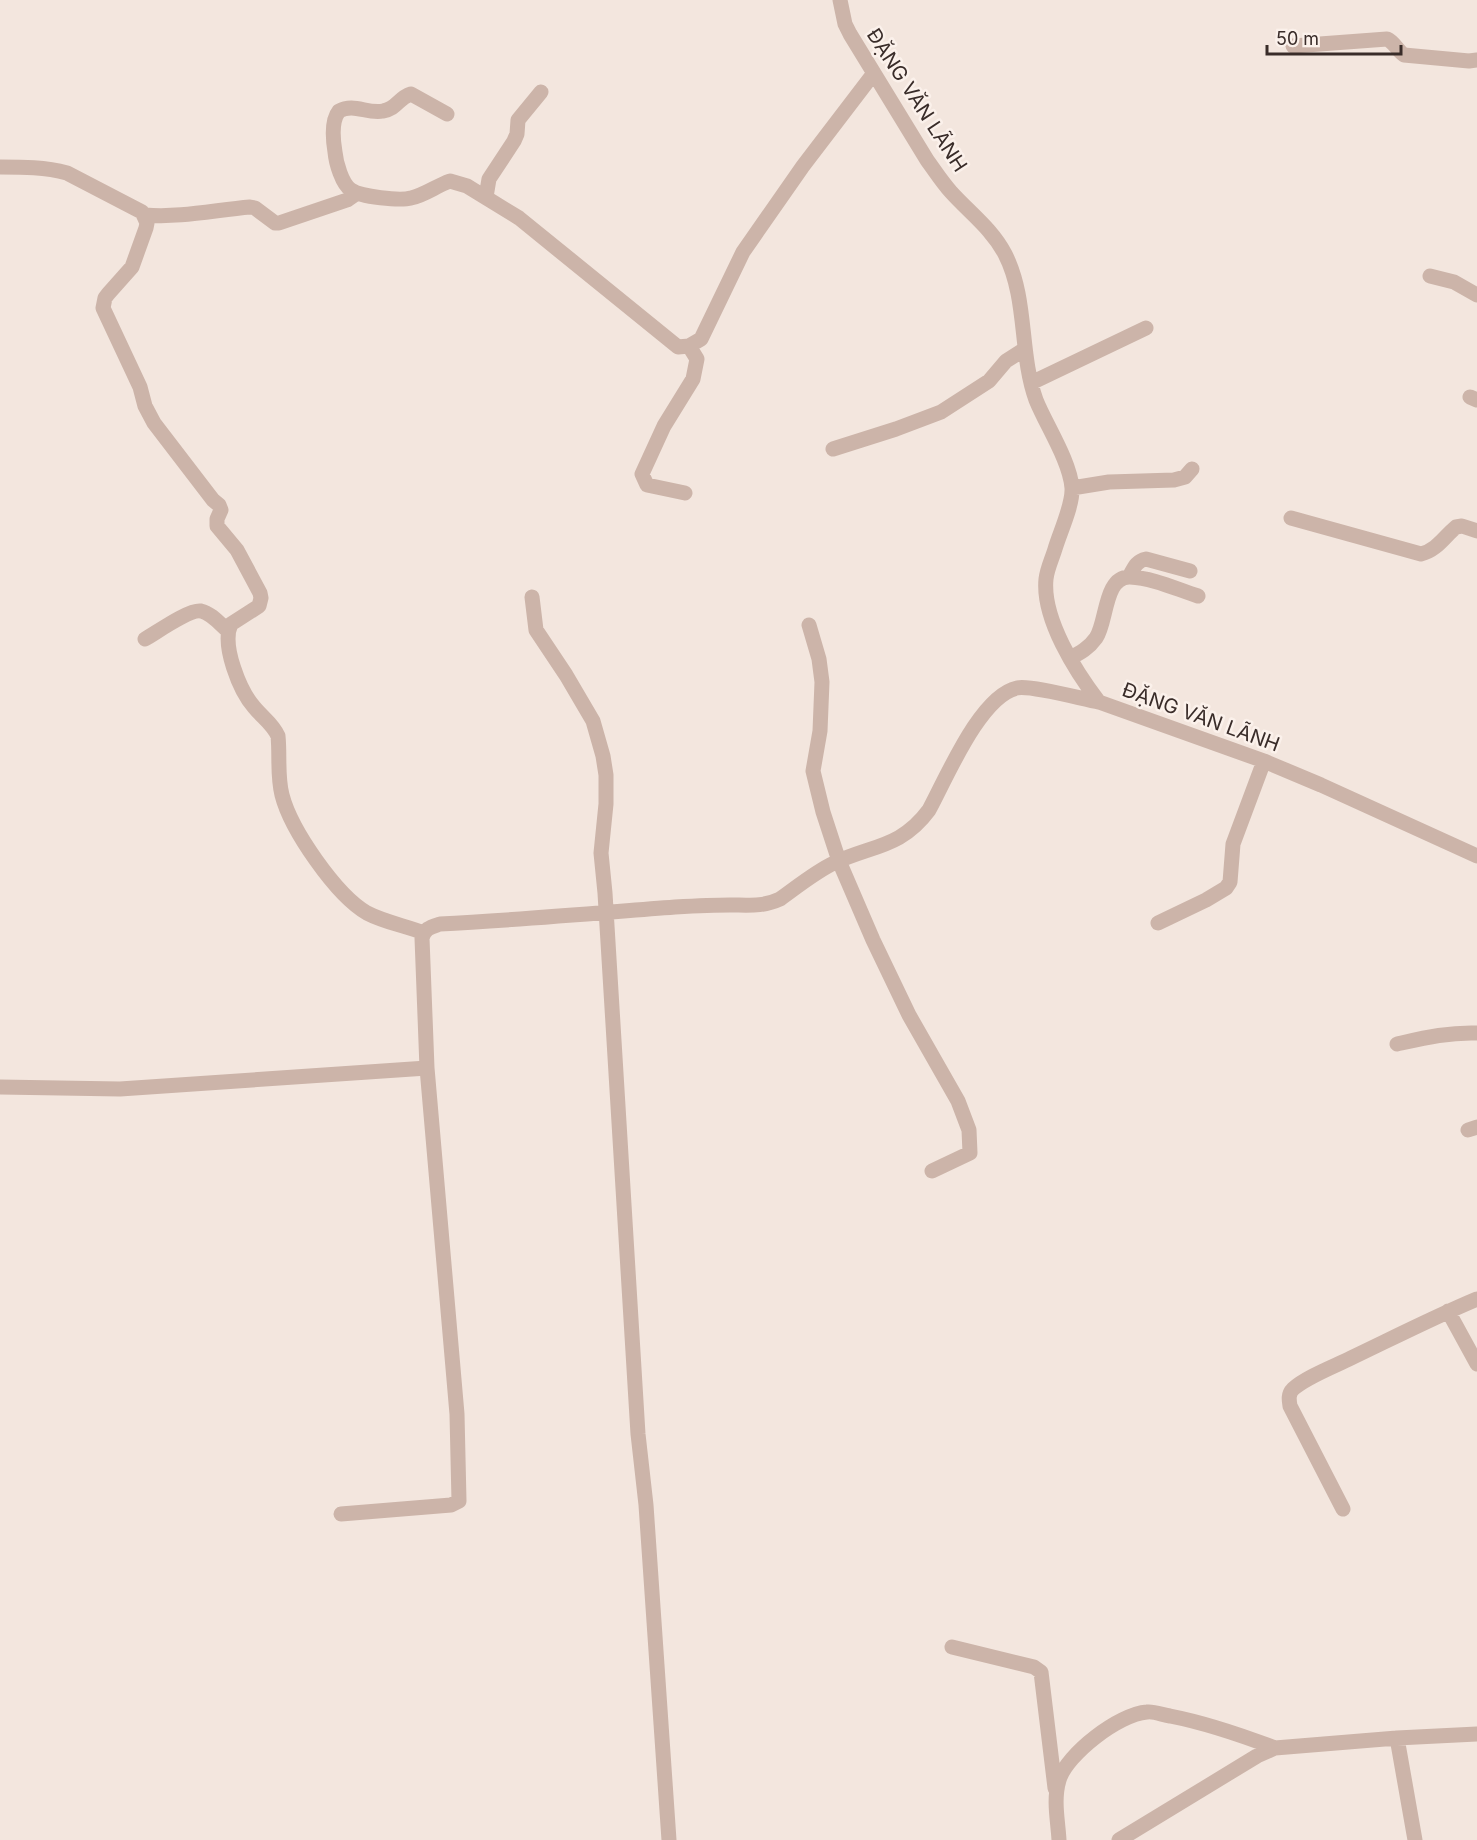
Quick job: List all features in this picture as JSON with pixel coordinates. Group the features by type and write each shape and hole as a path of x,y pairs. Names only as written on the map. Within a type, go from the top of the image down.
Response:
{"street":[{"name":"ĐẶNG VĂN LÃNH","path":"840,0 845,24 850,34 939,178 993,235 1005,254 1015,281 1020,301 1031,383 1040,409 1061,453 1072,488 1046,578 1046,591 1053,620 1083,681 1099,702 1321,785 1477,856"},
{"path":"1293,46 1387,39 1392,41 1404,55 1477,60"},
{"path":"447,114 411,94 399,100 395,107 383,111 350,107 339,111 334,120 335,157 348,187 357,193 393,199 409,199 450,181 467,186 519,218 678,346 689,346 700,339 743,252 803,166 874,73"},
{"path":"486,197 489,179 517,134 518,120 541,92"},
{"path":"0,167 29,167 68,173 145,215 160,216 255,207 275,223 279,223 347,200 357,193"},
{"path":"145,215 146,228 132,267 105,298 103,308 140,387 145,406 179,457 219,505 221,510 217,526 237,550 260,593 259,606 231,624 227,637 239,684 255,709 273,727 278,736 282,796 292,819 313,855 354,904 369,914 424,933"},
{"path":"1430,276 1454,282 1477,295"},
{"path":"1031,383 1146,328"},
{"path":"685,493 647,485 642,474 664,426 693,379 697,359 689,346"},
{"path":"833,449 941,412 989,381 1006,361 1025,349"},
{"path":"1072,488 1109,482 1174,480 1185,477 1192,469"},
{"path":"1291,518 1421,554 1435,548 1456,527 1462,526 1477,531"},
{"path":"1129,577 1136,565 1146,559 1190,571"},
{"path":"1070,658 1084,650 1096,639 1102,628 1114,584 1123,578 1129,577 1161,584 1198,596"},
{"path":"532,597 536,630 593,721 606,775 601,864 605,893 638,1434 646,1505 669,1840"},
{"path":"145,639 188,614 200,611 214,618 228,631"},
{"path":"809,626 819,659 822,682 820,731 813,771 838,861 909,1015 958,1101 966,1120 970,1154 932,1171"},
{"path":"341,1514 451,1505 459,1501 458,1414 427,1068 422,938 424,933 430,927 440,924 606,914 676,907 764,905 780,899 830,865 886,844 904,835 918,824 929,810 981,715 1006,693 1021,688 1099,702"},
{"path":"1158,923 1206,900 1226,888 1230,882 1233,844 1264,762"},
{"path":"1397,1044 1457,1032 1477,1033"},
{"path":"0,1087 120,1089 427,1068"},
{"path":"1343,1509 1290,1406 1290,1393 1297,1386 1319,1374 1477,1299"},
{"path":"1449,1311 1477,1364"},
{"path":"952,1647 1034,1667 1041,1672 1059,1840"},
{"path":"1056,1797 1059,1779 1070,1762 1082,1750 1113,1724 1148,1712 1225,1730 1275,1748"},
{"path":"1119,1840 1257,1756 1275,1748 1477,1734"},
{"path":"1397,1738 1415,1840"}]}
